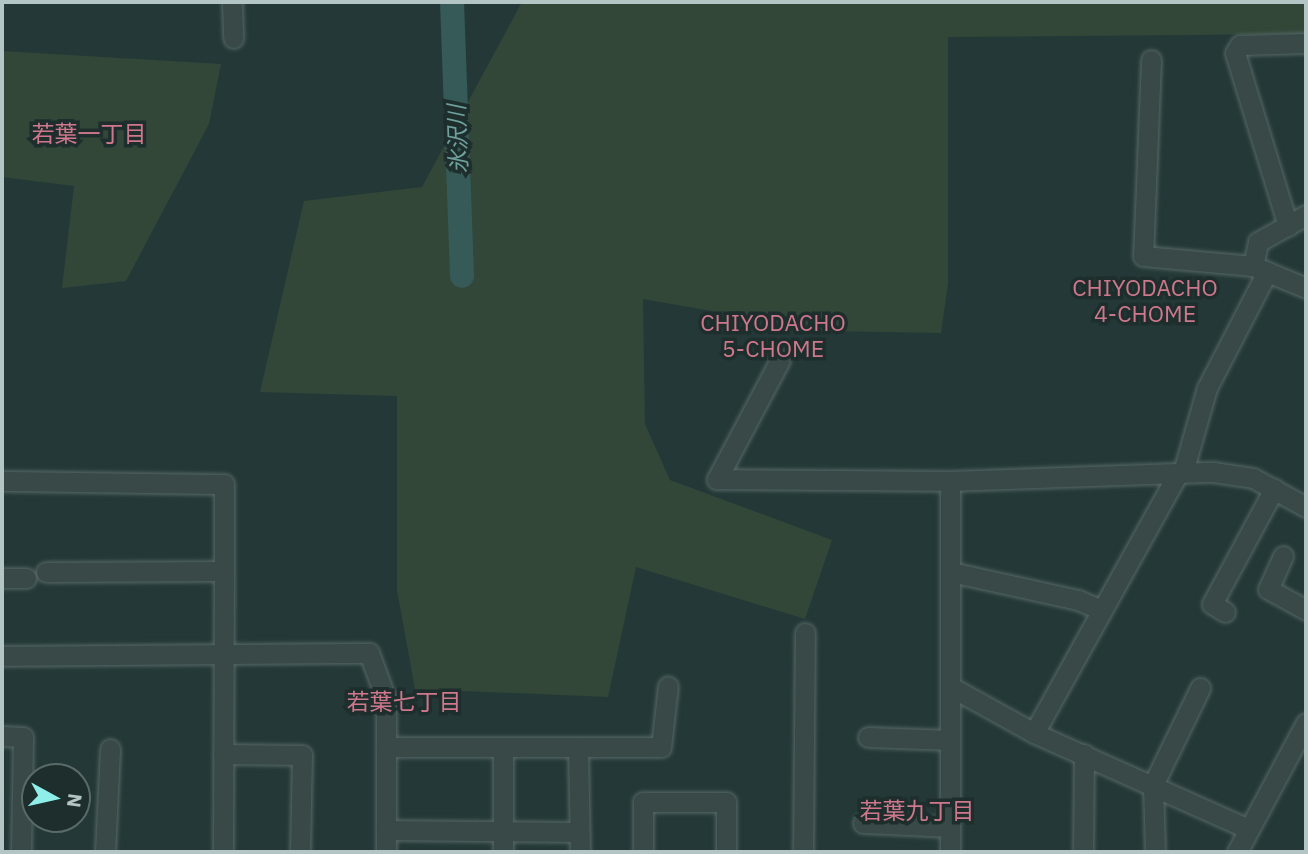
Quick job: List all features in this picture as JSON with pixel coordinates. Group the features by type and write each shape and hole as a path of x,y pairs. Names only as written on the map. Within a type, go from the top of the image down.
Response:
{"street":[{"path":"232,2 233,38"},
{"path":"1288,226 1236,53 1240,45 1306,43"},
{"path":"1151,60 1143,256 1260,269 1306,288"},
{"path":"1034,733 1181,472 1207,388 1260,269 1258,243 1306,215"},
{"path":"780,360 717,479 950,481 1181,472 1238,475 1274,489 1306,507"},
{"path":"2,481 224,484 223,852"},
{"path":"950,481 950,852"},
{"path":"1225,612 1212,604 1274,489"},
{"path":"1283,556 1268,589 1306,610"},
{"path":"46,572 224,571"},
{"path":"951,572 1078,600 1102,610"},
{"path":"2,578 26,578"},
{"path":"803,852 805,633"},
{"path":"2,656 369,653 386,699 386,852"},
{"path":"387,747 661,747 668,686"},
{"path":"951,687 1034,733 1249,828"},
{"path":"1155,852 1153,785 1200,688"},
{"path":"1237,852 1306,723"},
{"path":"2,736 23,737 21,852"},
{"path":"868,737 950,740"},
{"path":"503,747 503,852"},
{"path":"578,748 580,852"},
{"path":"105,852 110,749"},
{"path":"223,754 302,755 300,852"},
{"path":"1083,852 1084,754"},
{"path":"643,852 643,802 726,802 726,852"},
{"path":"863,823 950,827"},
{"path":"386,830 579,832"}],"green space":[{"path":"522,2 1306,2 1306,34 948,37 948,284 941,333 826,331 643,299 645,424 670,480 832,540 805,619 636,567 608,697 415,689 397,590 397,396 260,392 304,201 422,187"},
{"path":"2,51 221,64 209,124 126,281 62,288 74,186 2,177"}],"waterway":[{"name":"氷沢川","path":"452,2 462,276"}],"district":[{"name":"若葉一丁目","path":"89,133"},
{"name":"CHIYODACHO 4-CHOME","path":"1145,300"},
{"name":"CHIYODACHO 5-CHOME","path":"773,335"},
{"name":"若葉七丁目","path":"404,701"},
{"name":"若葉九丁目","path":"917,810"}]}
